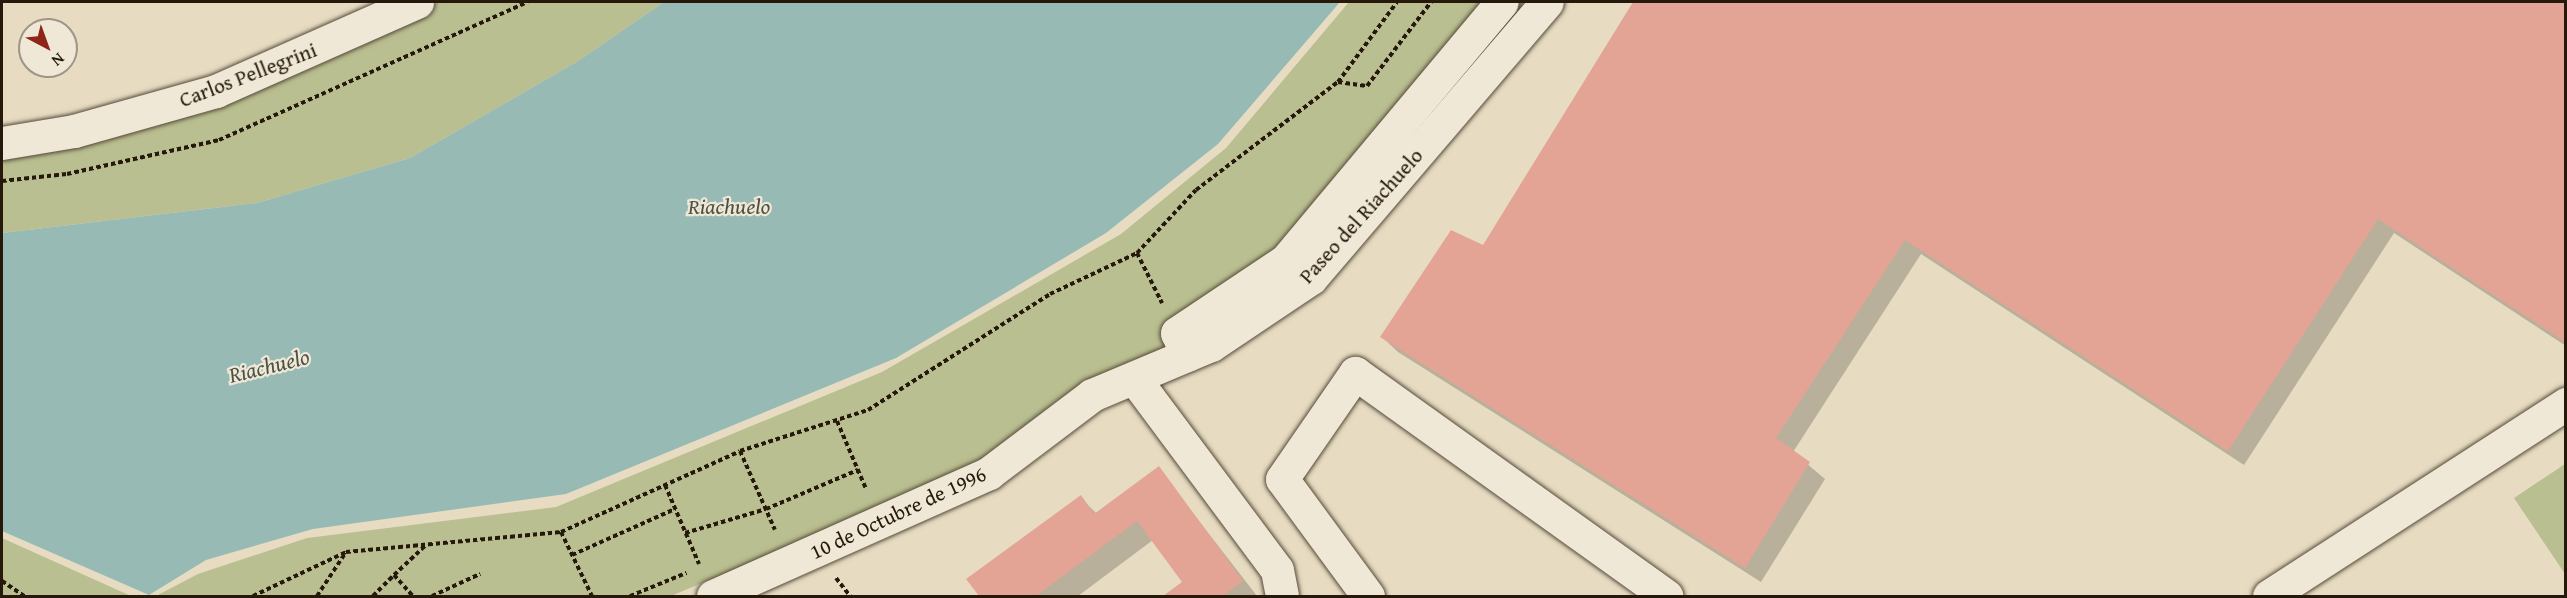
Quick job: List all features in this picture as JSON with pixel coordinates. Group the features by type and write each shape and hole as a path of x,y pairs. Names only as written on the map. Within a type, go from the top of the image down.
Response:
{"street":[{"name":"Carlos Pellegrini","path":"2,143 74,131 216,91 417,2"},
{"path":"1182,344 1286,260 1502,2"},
{"name":"Paseo del Riachuelo","path":"1134,378 1182,344 1211,345 1311,278 1547,2"},
{"path":"1368,597 1282,479 1355,373 1665,597"},
{"path":"1134,378 1280,583"},
{"name":"10 de Octubre de 1996","path":"713,597 989,473 1092,395 1134,378"},
{"path":"2269,597 2565,404"}],"path":[{"path":"253,597 346,552 561,532 740,451 837,421 918,381 1050,294 1137,253 1196,190 1338,82 1397,2"},
{"path":"1338,82 1366,86 1431,2"},
{"path":"1137,253 1182,344"},
{"path":"837,421 881,522"},
{"path":"740,451 790,562"},
{"path":"685,533 766,509 858,470"},
{"path":"665,485 700,567"},
{"path":"572,555 675,509"},
{"path":"561,532 592,597"},
{"path":"373,597 426,544"},
{"path":"317,597 346,552"},
{"path":"432,597 480,574"},
{"path":"394,575 413,597"},
{"path":"2,581 24,597"}],"green space":[{"path":"439,2 664,2 578,61 410,158 257,203 2,233 2,155 367,38"},
{"path":"1349,2 1532,2 1263,298 970,471 671,596 156,596 198,574 307,538 556,507 882,372 1121,234 1226,148"},
{"path":"2565,464 2565,574 2514,498"},
{"path":"2,538 131,596 2,596"}],"water":[{"name":"Riachuelo","path":"664,2 1340,2 1218,144 1106,233 896,358 566,494 313,529 206,560 149,595 2,531 2,233 257,203 410,158 578,61"}],"building":[{"path":"1633,2 2565,2 2565,342 2378,219 2228,451 1905,240 1776,438 1810,462 1745,568 1380,337 1451,230 1483,245"},
{"path":"1159,466 1243,581 1223,596 1163,596 1182,582 1137,521 1036,596 979,596 966,579 1081,495 1094,514"}]}
